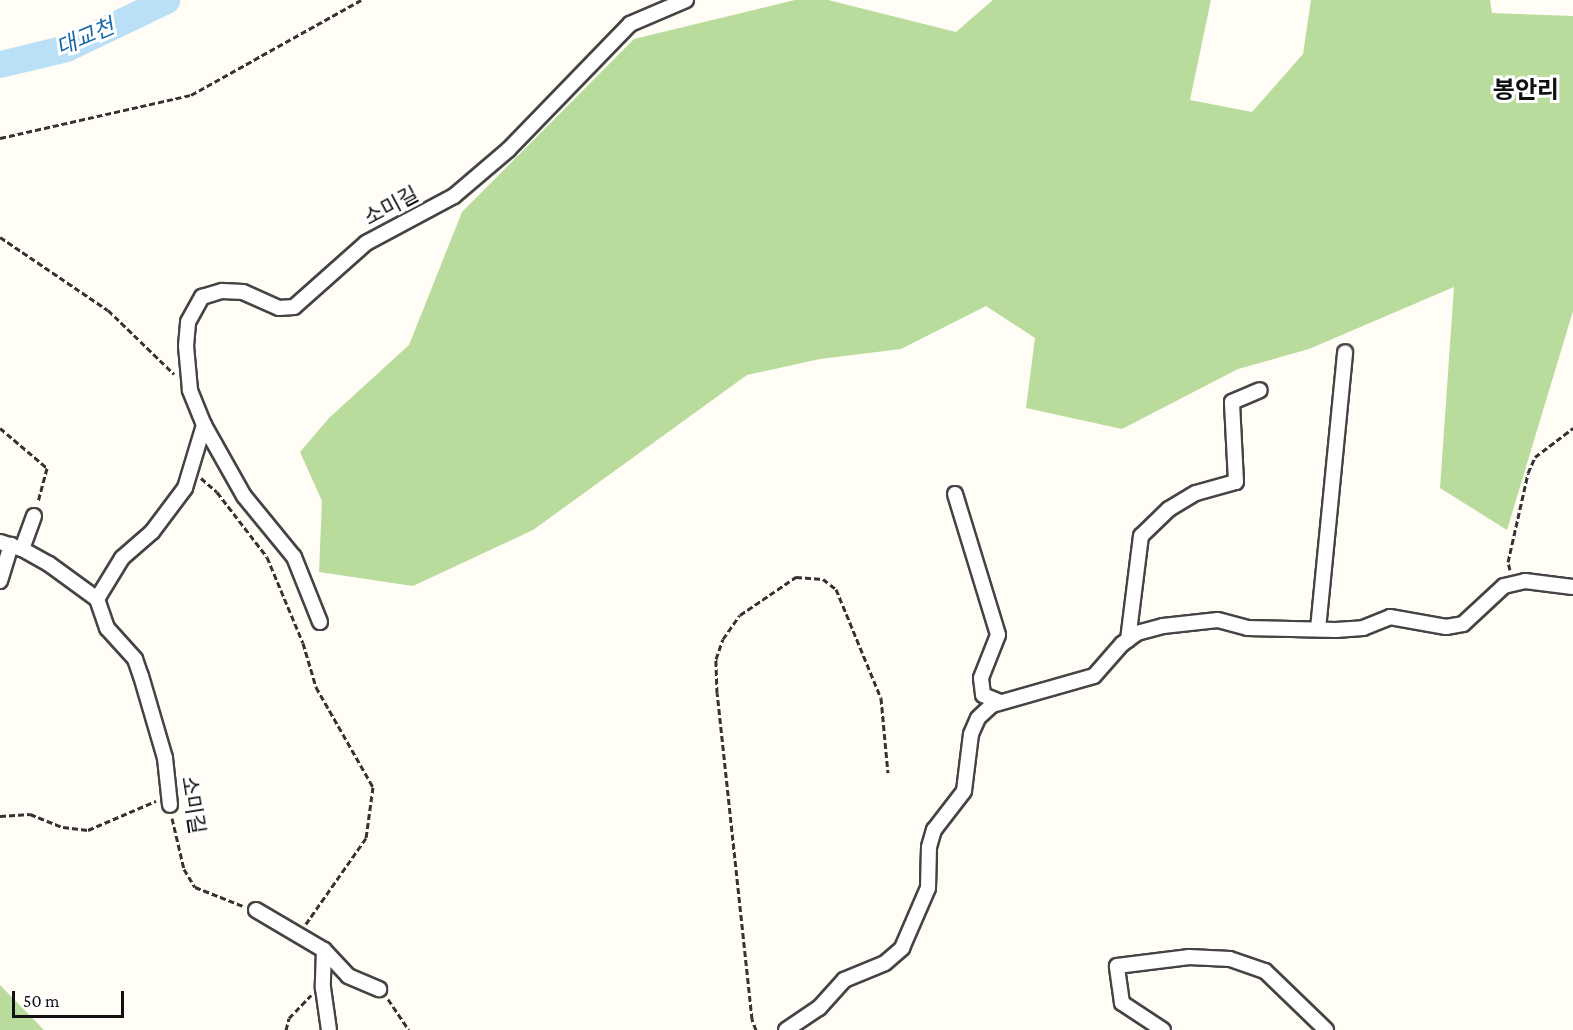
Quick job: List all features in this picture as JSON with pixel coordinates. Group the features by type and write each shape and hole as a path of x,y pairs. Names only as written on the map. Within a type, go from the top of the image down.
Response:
{"street":[{"name":"소미길","path":"320,622 294,557 243,496 204,425 190,390 188,322 202,297 222,291 243,292 279,308 294,307 366,243 454,196 508,150 630,24 686,0"},
{"path":"1318,629 1345,352"},
{"path":"1128,640 1141,536 1169,509 1196,493 1236,482 1232,402 1260,390"},
{"path":"11,545 98,599 122,558 170,510 185,488 204,425"},
{"path":"955,494 998,635 981,678 983,695 1000,702"},
{"path":"0,581 11,545 34,516"},
{"path":"786,1030 819,1008 844,980 885,963 902,948 928,888 929,847 934,830 964,791 971,734 978,718 1000,702 1094,676 1128,640 1163,626 1197,620 1218,620 1247,628 1363,628 1390,617 1446,627 1462,624 1504,586 1525,581 1573,587"},
{"name":"소미길","path":"98,599 106,628 135,659 165,758 169,800"},
{"path":"256,910 324,950 348,976 379,989"},
{"path":"324,950 323,988 329,1030"},
{"path":"1163,1030 1122,1003 1117,966 1189,957 1230,959 1264,971 1326,1030"}],"path":[{"path":"0,138 191,95 361,0"},
{"path":"0,237 108,310 190,390"},
{"path":"0,428 47,468 34,516"},
{"path":"1512,584 1508,562 1528,473 1535,457 1573,428"},
{"path":"191,468 217,492 267,557 303,643 316,687 373,788 366,838 298,935"},
{"path":"756,1030 752,1019 717,693 716,659 723,639 740,615 796,577 823,579 836,589 881,698 888,773"},
{"path":"0,816 30,814 63,827 88,830 169,800"},
{"name":"소미길","path":"169,800 184,868 195,887 256,910"},
{"path":"286,1030 302,1001 323,988"},
{"path":"379,989 409,1030"}],"green space":[{"path":"795,0 828,0 956,32 993,0 1211,0 1190,100 1252,112 1303,54 1311,0 1490,0 1492,13 1573,16 1573,311 1507,530 1440,488 1454,287 1309,349 1238,369 1122,429 1026,408 1035,338 986,306 901,349 820,359 747,375 533,530 413,586 319,572 322,501 300,452 329,418 409,345 462,212 634,39"},
{"path":"0,985 44,1030 0,1030"}],"waterway":[{"name":"대교천","path":"0,64 66,48 166,0"}],"district":[{"name":"봉안리","path":"1526,90"}]}
